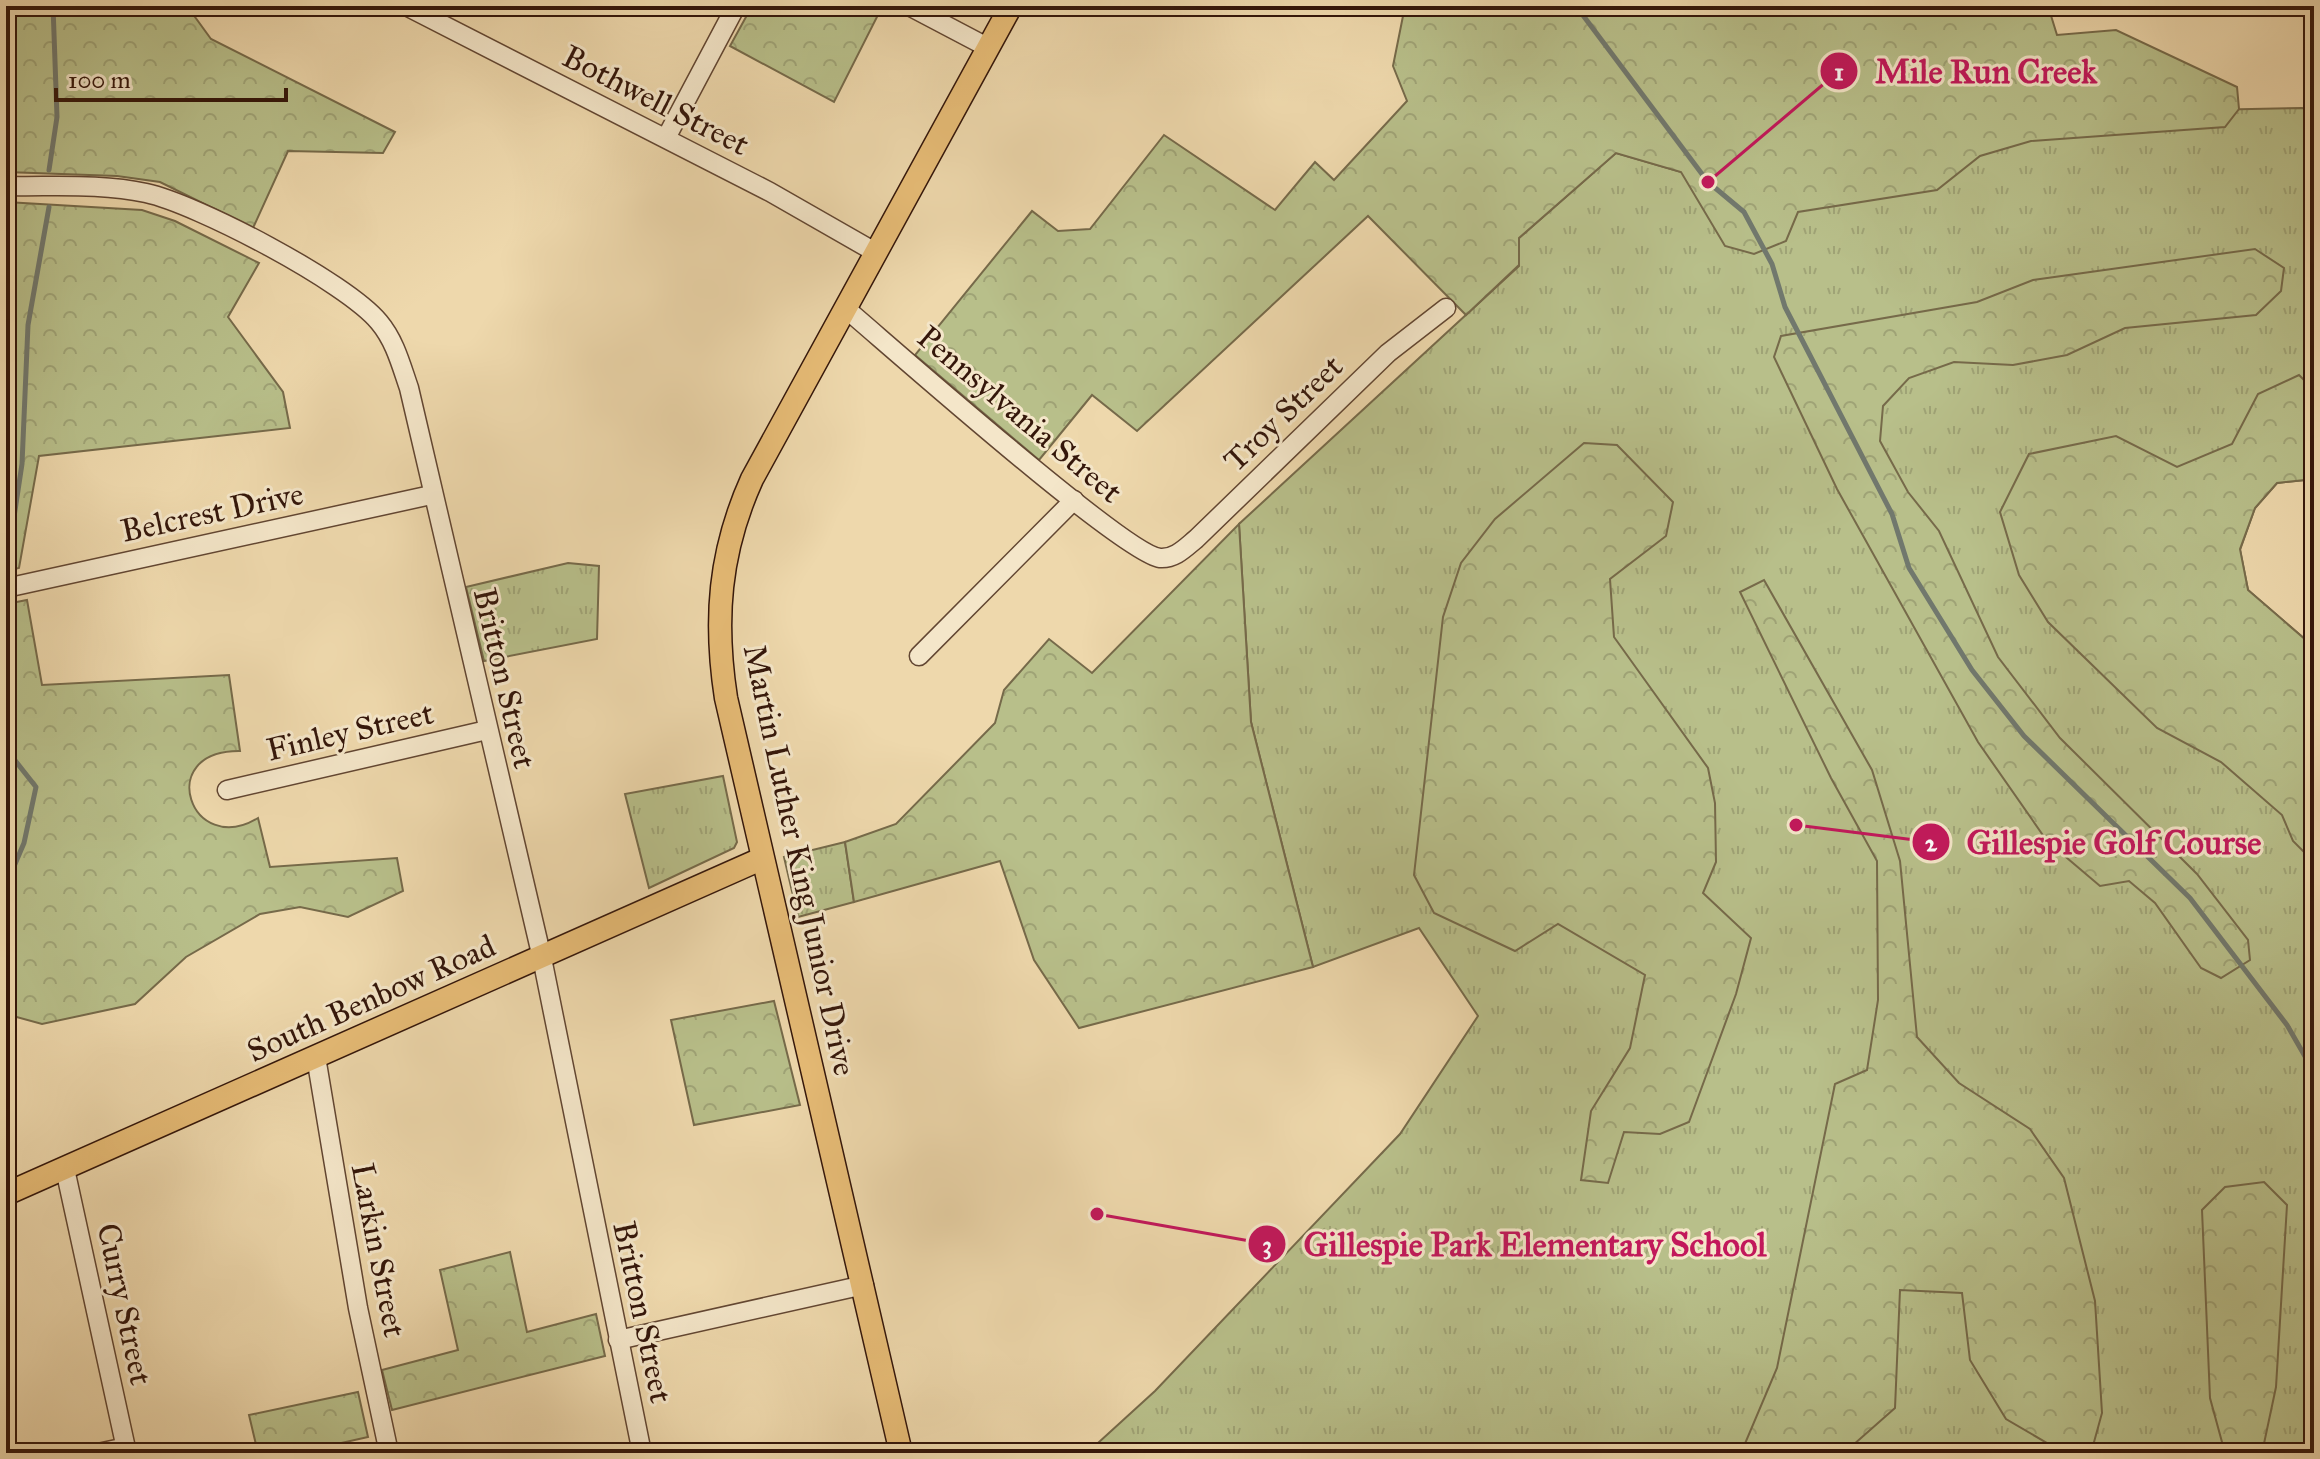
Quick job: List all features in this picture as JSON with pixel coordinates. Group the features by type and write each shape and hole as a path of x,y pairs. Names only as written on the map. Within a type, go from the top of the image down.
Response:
{"main road":[{"name":"Martin Luther King Junior Drive","path":"901,1453 864,1285 761,859 721,662 720,581 728,540 752,479 1011,6"},
{"name":"South Benbow Road","path":"6,1194 761,859"}],"street":[{"name":"Bothwell Street","path":"406,6 666,138 875,252"},
{"path":"666,138 736,6"},
{"path":"909,6 987,47"},
{"name":"Britton Street","path":"6,186 115,188 149,193 198,213 317,273 356,299 380,323 396,350 409,388 431,495 542,958 642,1453"},
{"name":"Pennsylvania Street","path":"845,308 1074,500 1141,552 1161,558"},
{"name":"Troy Street","path":"1161,558 1177,555 1196,539 1388,353 1446,308"},
{"name":"Belcrest Drive","path":"6,588 431,495"},
{"path":"919,656 1074,500"},
{"name":"Finley Street","path":"227,790 487,730"},
{"name":"Larkin Street","path":"316,1057 358,1308 389,1453"},
{"name":"Curry Street","path":"65,1169 126,1450"},
{"path":"618,1340 864,1285"},
{"path":"98,1453 126,1450"}],"green space":[{"path":"6,6 187,6 211,39 395,132 383,153 288,151 253,228 160,182 117,176 6,172"},
{"path":"752,6 882,7 834,102 730,46"},
{"path":"1405,6 2048,6 2057,35 2116,30 2237,87 2239,109 2225,127 2031,141 1980,156 1937,190 1798,212 1786,241 1754,254 1725,246 1681,172 1616,153 1519,238 1519,265 1466,315 1368,216 1137,431 1092,395 1039,460 915,355 1032,211 1058,231 1090,229 1164,135 1275,210 1315,162 1334,180 1407,101 1393,66"},
{"path":"2302,108 2314,111 2314,479 2277,483 2255,508 2240,550 2248,590 2314,647 2314,1453 1087,1453 1155,1391 1400,1134 1478,1016 1419,928 1313,967 1251,722 1239,524 1519,266 1519,238 1616,153 1681,172 2010,114"},
{"path":"6,202 142,210 175,221 259,263 228,317 283,392 290,428 39,456 19,568 6,571"},
{"path":"2255,249 2284,268 2281,291 2256,315 2125,328 2067,355 2013,365 1954,362 1909,378 1883,406 1880,441 1908,492 1939,531 1998,657 2060,738 2197,874 2248,940 2250,960 2221,978 2201,968 2155,903 2129,881 2100,886 2047,841 1978,742 1837,489 1774,357 1781,336 1977,302 2033,280"},
{"path":"2299,375 2314,390 2314,479 2277,483 2255,508 2240,549 2248,590 2314,647 2314,862 2293,841 2282,815 2221,762 2157,728 2048,622 2019,575 2000,512 2029,454 2116,436 2177,467 2232,444 2258,394"},
{"path":"1584,443 1617,445 1673,502 1666,536 1610,579 1614,637 1708,768 1715,803 1716,862 1703,893 1751,938 1736,994 1689,1122 1660,1134 1624,1132 1608,1183 1581,1180 1591,1111 1630,1048 1645,975 1558,924 1515,951 1434,913 1414,875 1443,617 1461,563 1495,519"},
{"path":"1239,524 1251,722 1313,967 1079,1028 1034,960 1000,861 854,902 845,842 896,824 995,723 1004,690 1049,639 1092,673"},
{"path":"568,563 599,566 597,639 484,661 466,587"},
{"path":"1764,580 1872,770 1900,861 1917,1037 1959,1083 2030,1129 2064,1178 2095,1301 2102,1413 2091,1453 2064,1453 2006,1419 1970,1360 1962,1293 1900,1290 1895,1408 1844,1453 1741,1453 1777,1368 1835,1084 1867,1070 1878,1000 1877,861 1831,778 1740,592"},
{"path":"27,600 42,685 229,675 240,751 213,755 197,767 190,783 191,800 200,815 215,825 234,827 258,818 270,867 397,858 403,891 348,917 300,907 260,914 186,957 135,1004 42,1024 13,1016 6,1032 6,604"},
{"path":"723,776 737,842 734,848 649,888 625,794"},
{"path":"845,842 854,902 798,917 784,857"},
{"path":"774,1001 800,1105 694,1125 671,1020"},
{"path":"2264,1182 2287,1205 2276,1387 2262,1453 2225,1453 2210,1398 2202,1210 2225,1187"},
{"path":"510,1252 527,1332 596,1314 605,1356 392,1410 382,1370 458,1350 440,1270"},
{"path":"358,1392 368,1437 297,1453 258,1453 249,1415"}],"waterway":[{"path":"49,170 57,117 53,6"},
{"path":"1576,6 1708,182 1744,212 1772,264 1785,307 1892,514 1909,568 1972,670 2024,736 2190,898 2287,1025 2314,1072"},
{"path":"6,570 22,464 28,325 49,207"},
{"path":"6,749 36,787 24,843 6,885"}],"place":[{"name":"Mile Run Creek","path":"1708,182"},
{"name":"Gillespie Golf Course","path":"1796,825"},
{"name":"Gillespie Park Elementary School","path":"1097,1214"}]}
